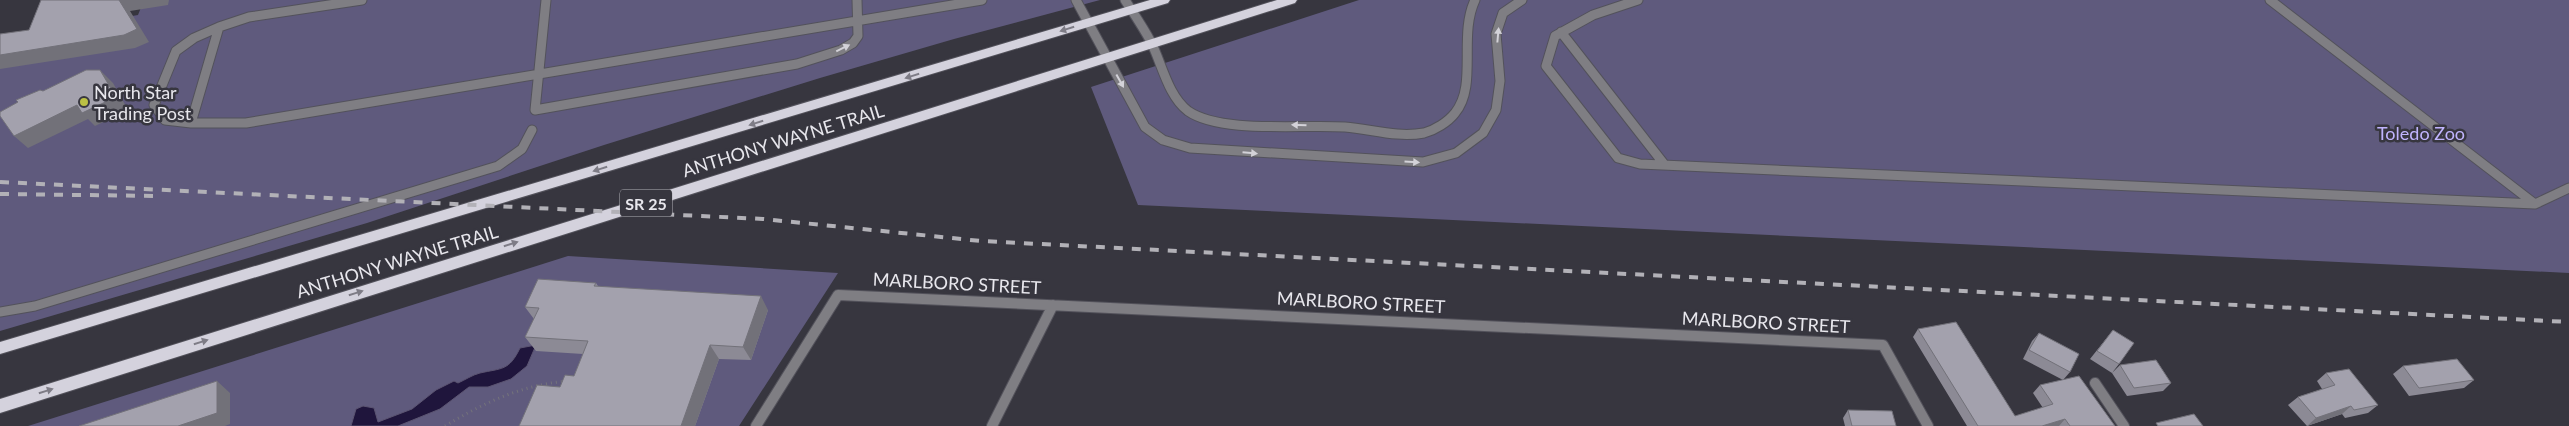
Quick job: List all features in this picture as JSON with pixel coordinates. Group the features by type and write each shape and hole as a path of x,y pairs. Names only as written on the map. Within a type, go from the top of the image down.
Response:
{"highway":[{"name":"ANTHONY WAYNE TRAIL","path":"0,348 1088,23 1128,5 1164,0"},
{"name":"ANTHONY WAYNE TRAIL","path":"0,406 1291,0"}],"street":[{"name":"MARLBORO STREET","path":"756,426 838,295 1883,345 1928,426"},
{"path":"992,426 1053,305"},
{"path":"2095,384 2124,426"}],"lane":[{"path":"362,0 249,17 194,38 176,51 154,105 165,120 190,124 246,123 982,0"},
{"path":"546,0 535,110 797,64 841,50 853,43 858,36 857,0"},
{"path":"1076,0 1145,127 1163,140 1190,148 1422,162 1456,153 1483,133 1496,110 1500,81 1496,34 1504,13 1522,0"},
{"path":"1128,5 1152,44 1177,96 1186,109 1201,118 1222,122 1348,127 1399,134 1423,133 1443,125 1457,111 1464,94 1467,30 1471,6 1475,0"},
{"path":"1638,0 1593,15 1561,32 1556,36 1546,66 1618,158 1640,164 2535,204 2569,188"},
{"path":"2270,0 2535,204"},
{"path":"190,124 220,27"},
{"path":"1561,32 1664,164"},
{"path":"0,312 44,303 498,166 522,149 532,130"}],"path":[{"path":"444,426 472,409 545,382 571,381"}],"green space":[{"path":"144,0 1100,0 954,39 820,78 604,145 367,223 0,331 0,39 138,15"},
{"name":"Toledo Zoo","path":"1359,0 2569,0 2569,273 1138,205 1091,87"},
{"path":"568,256 838,273 739,426 28,426"}],"shaded area":[{"path":"536,345 527,366 511,379 488,387 469,387 440,409 398,426 351,426 356,409 363,406 374,408 378,422 412,409 436,390 454,381 458,383 477,374 504,367 512,361 520,348"}],"building":[{"path":"41,0 119,0 137,29 124,35 0,55 0,34 29,30"},
{"path":"86,70 100,70 116,97 82,113 77,105 14,136 0,116 0,112 18,102 16,100 40,90 43,91"},
{"path":"538,279 596,283 594,286 761,296 743,347 710,345 681,426 519,426 537,385 560,387 565,375 574,376 588,341 525,337 539,308 525,307"},
{"path":"1956,322 2015,416 2053,404 2040,385 2079,376 2115,426 2070,426 2065,419 2042,426 1978,426 1918,329"},
{"path":"2113,330 2134,343 2119,364 2097,351"},
{"path":"2039,333 2079,354 2070,372 2029,350"},
{"path":"2457,359 2474,380 2419,388 2403,366"},
{"path":"2156,360 2171,383 2134,388 2120,365"},
{"path":"2349,369 2378,405 2354,410 2351,406 2316,418 2298,397 2335,385 2326,373"},
{"path":"217,381 217,413 178,426 79,426"},
{"path":"1848,410 1892,411 1896,426 1852,426"},
{"path":"2194,414 2203,426 2158,426 2156,423"}],"railway":[{"path":"0,182 763,219 981,241 2569,322"},
{"path":"0,194 161,196"}],"place":[{"name":"North Star Trading Post","path":"84,102"}]}
